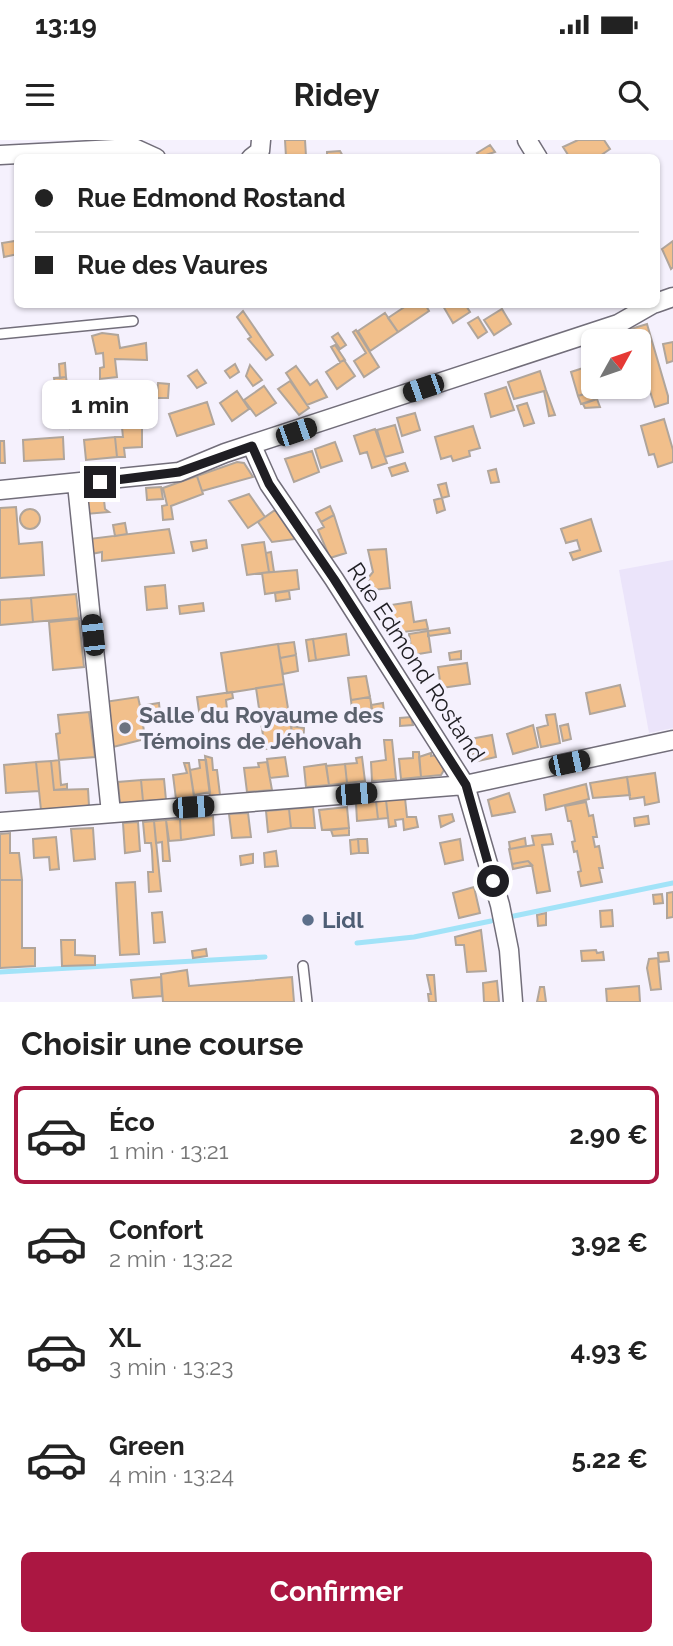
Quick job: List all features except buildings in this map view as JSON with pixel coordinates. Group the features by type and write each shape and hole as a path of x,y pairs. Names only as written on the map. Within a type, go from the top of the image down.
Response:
{"street":[{"path":"19,154 134,148 147,154"},
{"path":"0,490 179,472 618,324 634,309"},
{"name":"Rue Edmond Rostand","path":"252,446 269,484 334,579 466,785 500,905 509,950 513,1002"},
{"path":"77,484 111,813"},
{"path":"0,822 466,785 673,740"}],"lane":[{"path":"0,334 133,321"},
{"path":"303,966 307,1002"}],"shaded area":[{"path":"673,560 673,728 649,733 619,570"}],"waterway":[{"path":"514,916 673,883"},
{"path":"357,943 414,937 491,921"},
{"path":"0,972 265,957"}],"place":[{"name":"Salle du Royaume des Témoins de Jéhovah","path":"125,728"},
{"name":"Lidl","path":"308,920"}],"route":[{"path":"100,482 179,472 225,453 252,446 269,484 402,682 466,785 493,881"}]}
